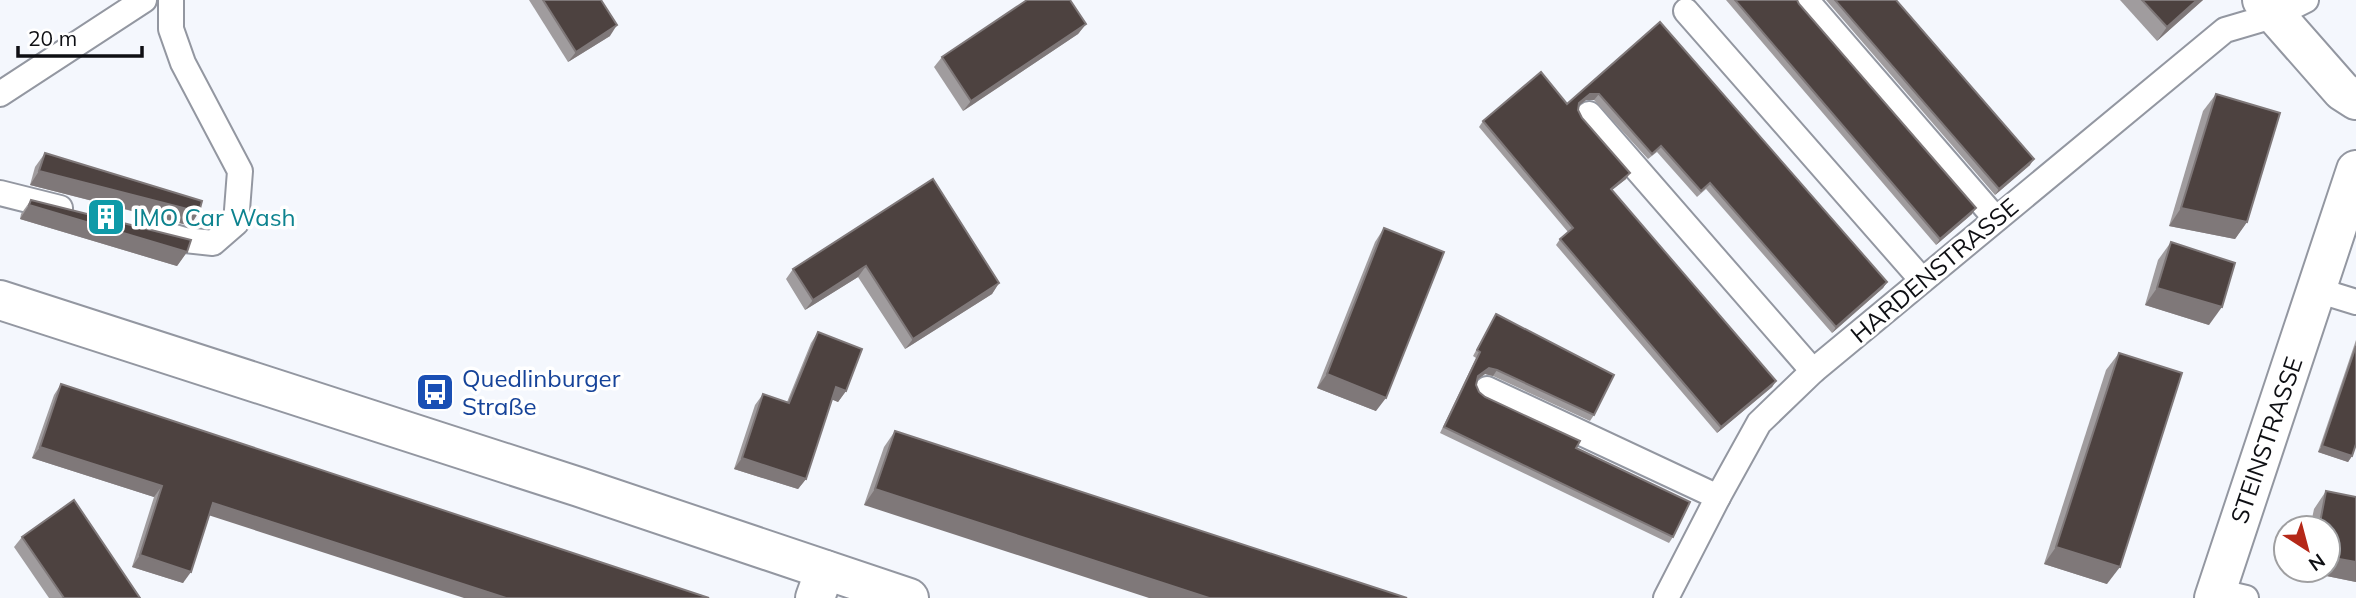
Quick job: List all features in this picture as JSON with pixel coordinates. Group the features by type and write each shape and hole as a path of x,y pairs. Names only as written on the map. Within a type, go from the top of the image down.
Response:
{"main road":[{"path":"2282,5 2342,92 2356,100"},
{"name":"STEINSTRASSE","path":"2225,596 2356,170"},
{"path":"0,300 567,483 820,584 909,598"}],"lane":[{"path":"0,94 144,0"},
{"path":"132,226 186,240 213,243 236,223 240,171 183,63 171,29 171,0"},
{"path":"1806,0 1996,219"},
{"name":"HARDENSTRASSE","path":"1666,598 1759,423 1813,371 2225,30 2282,5"},
{"path":"1686,10 1922,280"},
{"path":"1589,114 1813,371"},
{"path":"0,193 79,213"},
{"path":"2317,290 2356,302"},
{"path":"1486,389 1718,497"}],"building":[{"path":"543,0 601,0 617,25 576,52"},
{"path":"1027,0 1070,0 1086,24 971,101 942,57"},
{"path":"1735,0 1797,0 1976,208 1940,239"},
{"path":"1835,0 1896,0 2034,159 1999,189"},
{"path":"2142,0 2197,0 2167,27"},
{"path":"1660,22 1887,282 1836,327 1710,183 1701,191 1661,146 1652,154 1599,94 1590,94 1579,103 1578,110 1582,118 1630,173 1611,189 1776,381 1721,427 1560,239 1573,228 1483,121 1541,72 1567,104"},
{"path":"2216,94 2280,113 2247,222 2181,208"},
{"path":"45,153 202,201 199,212 39,171"},
{"path":"933,179 999,283 913,339 866,266 813,300 793,269"},
{"path":"31,200 191,240 187,252 29,205"},
{"path":"1384,228 1444,252 1386,398 1327,374"},
{"path":"2171,242 2235,263 2222,307 2157,288"},
{"path":"1496,314 1614,375 1594,415 1489,368 1478,376 1476,385 1479,392 1580,441 1576,448 1690,502 1673,537 1444,427 1480,352 1477,350"},
{"path":"818,332 862,349 846,391 836,387 806,479 742,458 763,394 789,403"},
{"path":"2356,346 2356,444 2352,456 2322,446"},
{"path":"2119,353 2182,373 2120,567 2056,547"},
{"path":"61,384 709,598 506,598 213,503 191,572 140,555 162,486 40,447"},
{"path":"895,431 1407,598 1209,598 875,489"},
{"path":"2326,491 2356,497 2356,562 2342,560 2342,514 2322,514"},
{"path":"74,500 140,598 64,598 22,537"}],"place":[{"name":"IMO Car Wash","path":"106,217"},
{"name":"Quedlinburger Straße","path":"435,392"}]}
